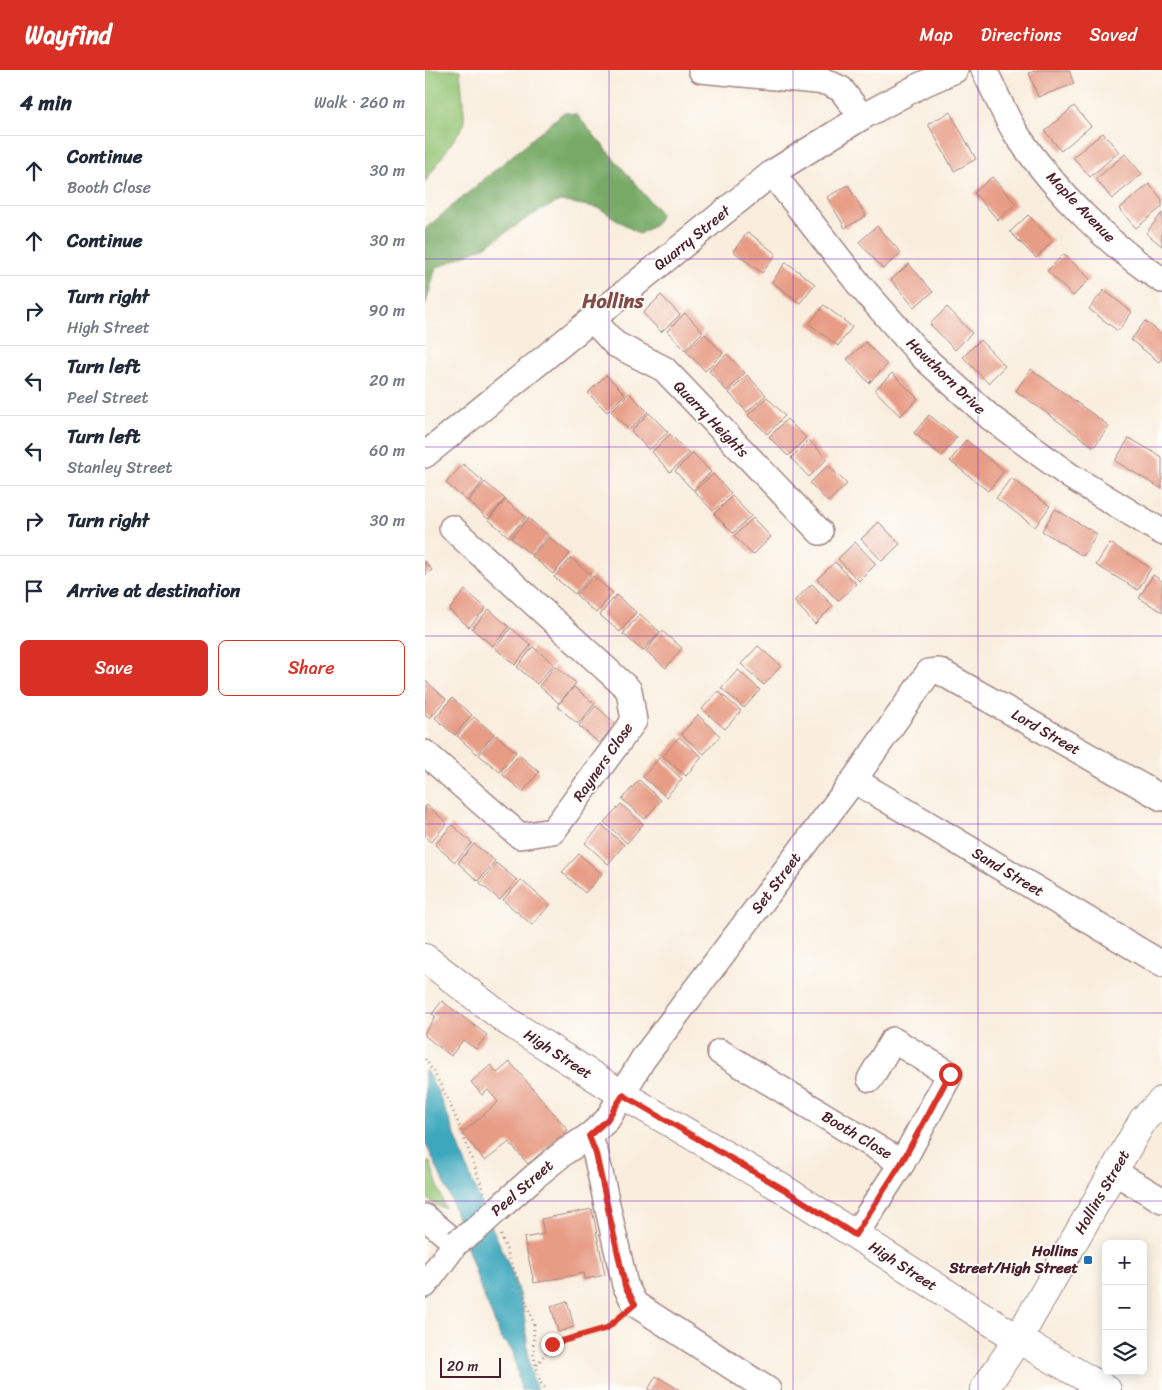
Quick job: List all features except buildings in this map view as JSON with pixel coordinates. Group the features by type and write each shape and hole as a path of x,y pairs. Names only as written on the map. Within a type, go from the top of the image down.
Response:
{"main road":[{"name":"High Street","path":"425,958 507,1021 623,1095 785,1190 1018,1339 1107,1390"},
{"name":"Hollins Street","path":"984,1390 1018,1339 1143,1120 1162,1101"}],"street":[{"path":"701,70 826,82 841,90 862,117"},
{"name":"Quarry Street","path":"425,455 772,173 862,117 921,85 955,70"},
{"name":"Maple Avenue","path":"984,70 1016,134 1059,190 1102,232 1162,280"},
{"name":"Hawthorn Drive","path":"772,173 862,288 922,356 991,418 1069,476 1162,532"},
{"name":"Quarry Heights","path":"592,319 615,344 664,369 820,532"},
{"name":"Rayners Close","path":"428,762 520,836 553,831 634,721 629,690 451,528"},
{"name":"Lord Street","path":"929,672 939,671 1162,798"},
{"name":"Set Street","path":"623,1095 643,1059 854,780 929,672"},
{"name":"Sand Street","path":"854,780 1162,964"},
{"name":"Booth Close","path":"720,1052 902,1162 950,1074 893,1040 869,1079"},
{"name":"Peel Street","path":"425,1285 456,1243 475,1230 559,1156 589,1136 607,1120 623,1095"},
{"path":"589,1136 596,1154 625,1286 635,1304 768,1390"},
{"path":"855,1235 902,1162"},
{"path":"1114,1172 1162,1200"},
{"path":"425,1217 456,1243"}],"path":[{"path":"536,1366 552,1344 607,1328 635,1304"}],"green space":[{"path":"425,70 460,70 465,123 425,182"},
{"path":"564,112 577,115 661,214 655,225 639,234 599,208 560,201 532,215 486,246 436,268 425,306 425,229"},
{"path":"430,1162 445,1208 438,1206 425,1197 425,1163"}],"water":[{"path":"425,1070 442,1102 479,1199 514,1277 522,1305 529,1359 537,1390 521,1390 513,1352 501,1338 481,1289 449,1194 425,1142"}],"place":[{"name":"Hollins Street/High Street","path":"1088,1260"}],"district":[{"name":"Hollins","path":"613,301"}],"route":[{"path":"552,1344 607,1328 635,1304 625,1286 596,1154 589,1136 607,1120 623,1095 785,1190 855,1235 902,1162 950,1074"}]}
